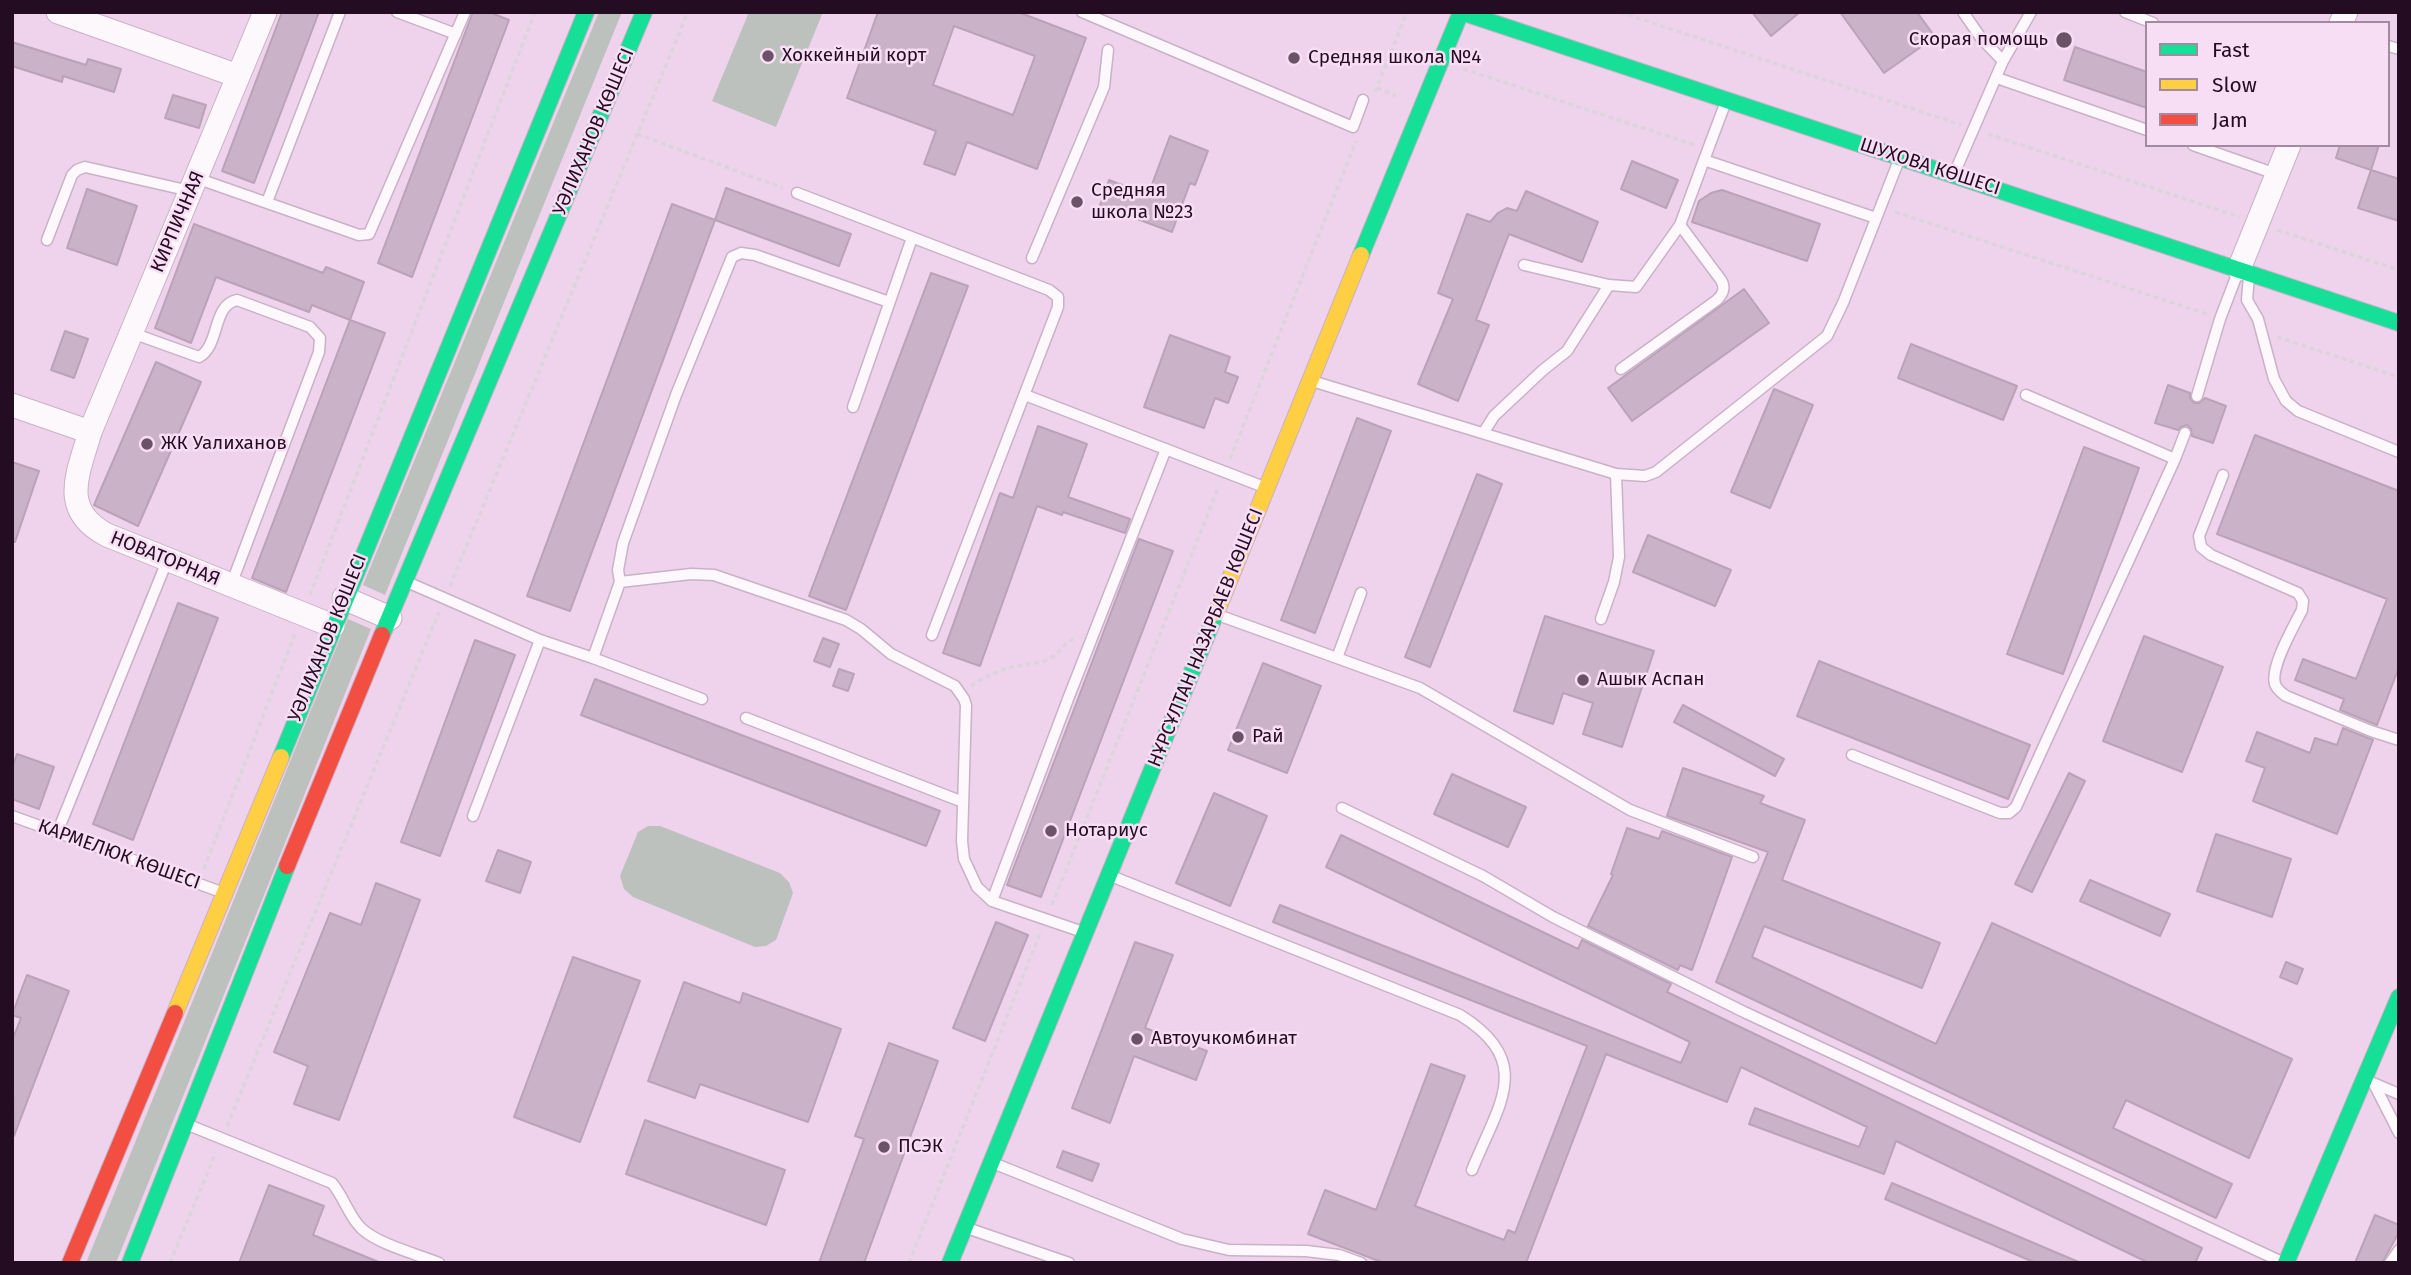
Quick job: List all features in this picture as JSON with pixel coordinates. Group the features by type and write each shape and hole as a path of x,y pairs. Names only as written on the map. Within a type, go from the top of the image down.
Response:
{"main road":[{"name":"УӘЛИХАНОВ КӨШЕСІ","path":"71,1263 586,12"},
{"name":"УӘЛИХАНОВ КӨШЕСІ","path":"130,1263 183,1122 405,581 644,12"},
{"name":"НҰРСҰЛТАН НАЗАРБАЕВ КӨШЕСІ","path":"950,1263 1461,12"},
{"name":"ШУХОВА КӨШЕСІ","path":"1461,12 2399,323"},
{"path":"2290,1260 2370,1080 2399,997"}],"street":[{"path":"58,12 238,76"},
{"name":"КИРПИЧНАЯ","path":"90,432 265,12"},
{"path":"2244,271 2257,223 2288,147"},
{"path":"12,405 90,432"},
{"name":"НОВАТОРНАЯ","path":"90,432 76,479 76,504 80,514 96,530 333,626"},
{"path":"344,598 390,618"}],"lane":[{"path":"267,202 340,12"},
{"path":"397,12 456,34"},
{"path":"47,240 72,175 85,167 193,185 267,202 365,236 372,232 465,12"},
{"path":"1082,12 1353,127 1368,98"},
{"path":"1963,12 1981,38 2003,61"},
{"path":"1954,175 2003,61 2031,12"},
{"path":"2125,12 2148,21"},
{"path":"1032,258 1104,87 1108,50"},
{"path":"1997,78 2145,129"},
{"path":"1524,265 1632,289 1640,285 1680,225 1726,100"},
{"path":"2199,147 2276,174"},
{"path":"1706,155 1879,212"},
{"path":"1311,380 1616,474 1645,476 1656,472 1827,336 1837,318 1900,158"},
{"path":"797,193 1049,290 1058,297 1058,307 932,635"},
{"path":"1621,369 1723,293 1721,280 1680,225"},
{"path":"853,407 912,238"},
{"path":"593,658 620,582 618,570 623,543 676,396 732,257 741,253 755,255 890,302"},
{"path":"2197,396 2220,319 2244,271"},
{"path":"2244,271 2247,300 2258,319 2274,379 2286,401 2298,411 2399,452"},
{"path":"1483,432 1494,416 1567,351 1609,285"},
{"path":"132,333 199,357 207,352 225,307 237,300 310,327 320,338 319,352 230,586"},
{"path":"1025,395 1267,489"},
{"path":"2026,395 2175,459"},
{"path":"1852,755 1990,810 2009,813 2016,807 2185,433"},
{"path":"992,901 1166,449"},
{"path":"1601,619 1614,582 1619,557 1616,474"},
{"path":"2223,475 2199,536 2201,547 2211,555 2298,593 2303,601 2302,610 2276,668 2274,680 2278,690 2298,701 2399,740"},
{"path":"57,833 167,561"},
{"path":"620,582 691,574 714,575 846,620 891,654 955,686 966,705 962,823 964,859 977,887 992,901 1085,933"},
{"path":"405,581 540,640 702,699"},
{"path":"1337,658 1361,593"},
{"path":"1215,614 1420,688 1630,810 1753,857"},
{"path":"474,816 540,640"},
{"path":"746,718 963,802"},
{"path":"1342,808 1483,876 1553,917 1744,1012 2290,1260"},
{"name":"КАРМЕЛЮК КӨШЕСІ","path":"12,816 225,893"},
{"path":"1108,876 1460,1015 1484,1032 1504,1058 1505,1089 1472,1170"},
{"path":"2370,1080 2399,1094"},
{"path":"2370,1080 2399,1133"},
{"path":"183,1122 332,1183 341,1192 361,1228 373,1237 439,1263"},
{"path":"990,1162 1182,1239 1229,1250 1306,1251 1339,1255 1361,1263"},
{"path":"964,1227 1069,1263"},
{"path":"2390,1263 2399,1250"}],"path":[{"path":"198,884 535,12"},
{"path":"170,1263 688,12"},
{"path":"1368,98 1407,12"},
{"path":"1620,12 2399,270"},
{"path":"1441,62 1706,155"},
{"path":"909,1263 1361,129"},
{"path":"637,134 797,193"},
{"path":"1879,212 2220,319"},
{"path":"2262,332 2399,377"},
{"path":"961,693 984,678 1009,668 1047,661 1072,639 1091,638"}],"shaded area":[{"path":"599,12 622,12 385,595 363,585"},
{"name":"Хоккейный корт","path":"749,12 823,12 776,127 712,101"},
{"path":"348,619 371,629 116,1263 86,1263"},
{"path":"648,826 660,826 780,873 789,882 793,893 776,940 766,946 755,947 633,897 624,889 620,876 638,832"}],"building":[{"path":"282,12 319,12 254,183 222,171"},
{"path":"473,12 489,12 509,20 412,277 378,263"},
{"name":"Средняя школа №23","path":"878,12 1018,12 1086,38 1037,169 967,142 955,175 924,164 936,131 847,98","holes":["954,26 1035,56 1013,115 933,85"]},
{"path":"1752,12 1800,12 1771,36"},
{"path":"1840,12 1917,12 1935,37 1884,73"},
{"path":"12,42 86,65 88,59 121,69 114,92 63,76 62,82 12,66"},
{"path":"2075,47 2145,71 2145,107 2064,80"},
{"path":"173,95 206,105 199,128 165,118"},
{"path":"1170,136 1208,151 1195,185 1190,183 1172,232 1100,205 1109,180 1148,195"},
{"path":"2339,147 2378,147 2371,170 2336,158"},
{"path":"1632,161 1678,180 1666,208 1621,189"},
{"path":"2371,170 2399,179 2399,221 2358,208"},
{"path":"726,188 851,234 839,266 715,220"},
{"path":"87,189 137,206 117,265 67,248"},
{"path":"1722,190 1820,224 1807,261 1692,222 1699,201"},
{"path":"1526,191 1598,222 1582,262 1509,234 1476,320 1489,325 1458,401 1418,384 1453,299 1438,293 1467,214 1490,222 1507,208 1517,211"},
{"path":"672,204 715,220 570,611 527,596"},
{"path":"194,224 323,273 326,267 364,282 350,320 312,305 309,312 216,277 191,343 155,328"},
{"path":"931,273 968,286 846,610 809,596"},
{"path":"1744,289 1769,323 1632,421 1608,388"},
{"path":"350,320 385,333 286,592 252,578"},
{"path":"65,331 88,339 74,378 51,370"},
{"path":"1170,335 1230,357 1225,372 1238,377 1228,403 1215,398 1204,428 1144,407"},
{"path":"1911,344 2017,386 2003,420 1898,378"},
{"name":"ЖК Уалиханов","path":"156,362 201,382 138,526 94,505"},
{"path":"2168,385 2190,393 2194,403 2205,398 2226,406 2213,443 2192,436 2187,425 2178,430 2155,423"},
{"path":"1774,389 1813,405 1770,508 1731,492"},
{"path":"1357,418 1391,431 1315,633 1281,620"},
{"path":"1038,426 1087,444 1068,497 1130,519 1125,533 1037,506 980,666 943,653 1000,493 1013,498"},
{"path":"2255,435 2399,491 2399,667 2377,725 2340,710 2344,699 2295,680 2303,659 2356,679 2387,599 2217,534"},
{"path":"2084,447 2139,468 2063,674 2007,654"},
{"path":"12,462 39,471 15,542 12,541"},
{"path":"1477,474 1502,484 1430,667 1405,657"},
{"path":"1648,535 1731,570 1715,606 1633,572"},
{"path":"1139,539 1173,551 1041,897 1007,885"},
{"path":"178,603 218,618 133,840 93,824"},
{"name":"Ашык Аспан","path":"1545,616 1654,651 1622,747 1583,734 1593,703 1563,693 1553,724 1514,711"},
{"path":"2144,636 2223,667 2182,772 2103,741"},
{"path":"823,638 839,644 830,667 814,661"},
{"path":"475,640 515,655 440,856 401,842"},
{"path":"1819,661 2030,745 2008,799 1797,716"},
{"path":"1263,663 1321,686 1287,773 1228,750"},
{"path":"839,669 854,674 848,691 833,686"},
{"path":"595,679 940,811 926,846 581,715"},
{"path":"1683,705 1784,759 1775,776 1674,722"},
{"path":"2343,728 2373,740 2337,834 2253,801 2265,768 2246,761 2257,732 2310,753 2315,738 2337,745"},
{"path":"17,754 54,767 39,809 12,799 12,768"},
{"path":"1683,768 1764,796 1760,803 1805,820 1782,880 1940,943 1922,988 1764,926 1752,957 1936,1044 1992,923 2292,1059 2249,1158 2126,1100 2113,1128 2232,1184 2216,1218 1716,982 1768,852 1667,816"},
{"path":"2069,773 2085,781 2032,892 2015,884"},
{"path":"1452,774 1526,807 1508,847 1434,814"},
{"path":"1214,793 1267,816 1230,906 1176,883"},
{"path":"1627,828 1659,839 1662,831 1732,857 1692,970 1680,965 1678,970 1588,926 1613,875 1611,874"},
{"path":"2216,834 2291,859 2272,917 2197,891"},
{"path":"1341,835 1578,949 1582,940 1671,984 1667,992 2202,1248 2195,1263 2149,1263 1896,1141 1884,1174 1749,1124 1755,1108 1859,1147 1867,1127 1741,1067 1727,1102 1606,1054 1526,1263 1384,1263 1308,1234 1325,1190 1376,1210 1431,1064 1465,1076 1415,1206 1504,1240 1508,1230 1515,1233 1587,1046 1273,922 1280,905 1681,1063 1690,1042 1326,867"},
{"path":"498,850 531,862 520,893 486,881"},
{"path":"2090,880 2170,914 2160,936 2080,901"},
{"path":"376,883 420,900 339,1120 294,1104 308,1066 274,1052 330,913 361,925"},
{"path":"996,922 1028,935 985,1041 953,1028"},
{"name":"Автоучкомбинат","path":"1135,942 1173,955 1145,1028 1207,1051 1196,1080 1134,1056 1110,1123 1072,1108"},
{"path":"573,957 640,981 580,1142 514,1117"},
{"path":"2286,962 2303,969 2297,984 2280,977"},
{"path":"27,975 69,991 14,1136 12,1041 21,1018 12,1015"},
{"path":"684,982 740,1003 743,993 841,1029 808,1122 700,1084 695,1098 648,1081"},
{"name":"ПСЭК","path":"889,1043 938,1061 864,1263 819,1263 864,1139 855,1136"},
{"path":"645,1120 785,1170 766,1225 626,1174"},
{"path":"1063,1151 1099,1164 1092,1181 1057,1167"},
{"path":"1892,1183 2081,1263 2036,1263 1885,1199"},
{"path":"269,1185 324,1206 313,1235 381,1263 239,1263"},
{"path":"2375,1215 2399,1225 2399,1232 2382,1263 2355,1263"}],"traffic: fast":[{"path":"281,757 586,12"},
{"path":"382,635 644,12"},
{"path":"1461,12 2399,323"},
{"path":"1361,255 1461,12"},
{"path":"950,1263 1216,613"},
{"path":"130,1263 287,866"},
{"path":"2286,1263 2399,997"}],"traffic: slow":[{"path":"1216,613 1361,255"},
{"path":"175,1013 281,757"}],"traffic: jam":[{"path":"287,866 382,635"},
{"path":"70,1263 175,1013"}],"place":[{"name":"Скорая помощь","path":"2064,40"},
{"name":"Хоккейный корт","path":"768,56"},
{"name":"Средняя школа №4","path":"1294,58"},
{"name":"Средняя школа №23","path":"1077,202"},
{"name":"ЖК Уалиханов","path":"147,444"},
{"name":"Ашык Аспан","path":"1583,680"},
{"name":"Рай","path":"1238,737"},
{"name":"Нотариус","path":"1051,831"},
{"name":"Автоучкомбинат","path":"1137,1039"},
{"name":"ПСЭК","path":"884,1147"}]}
